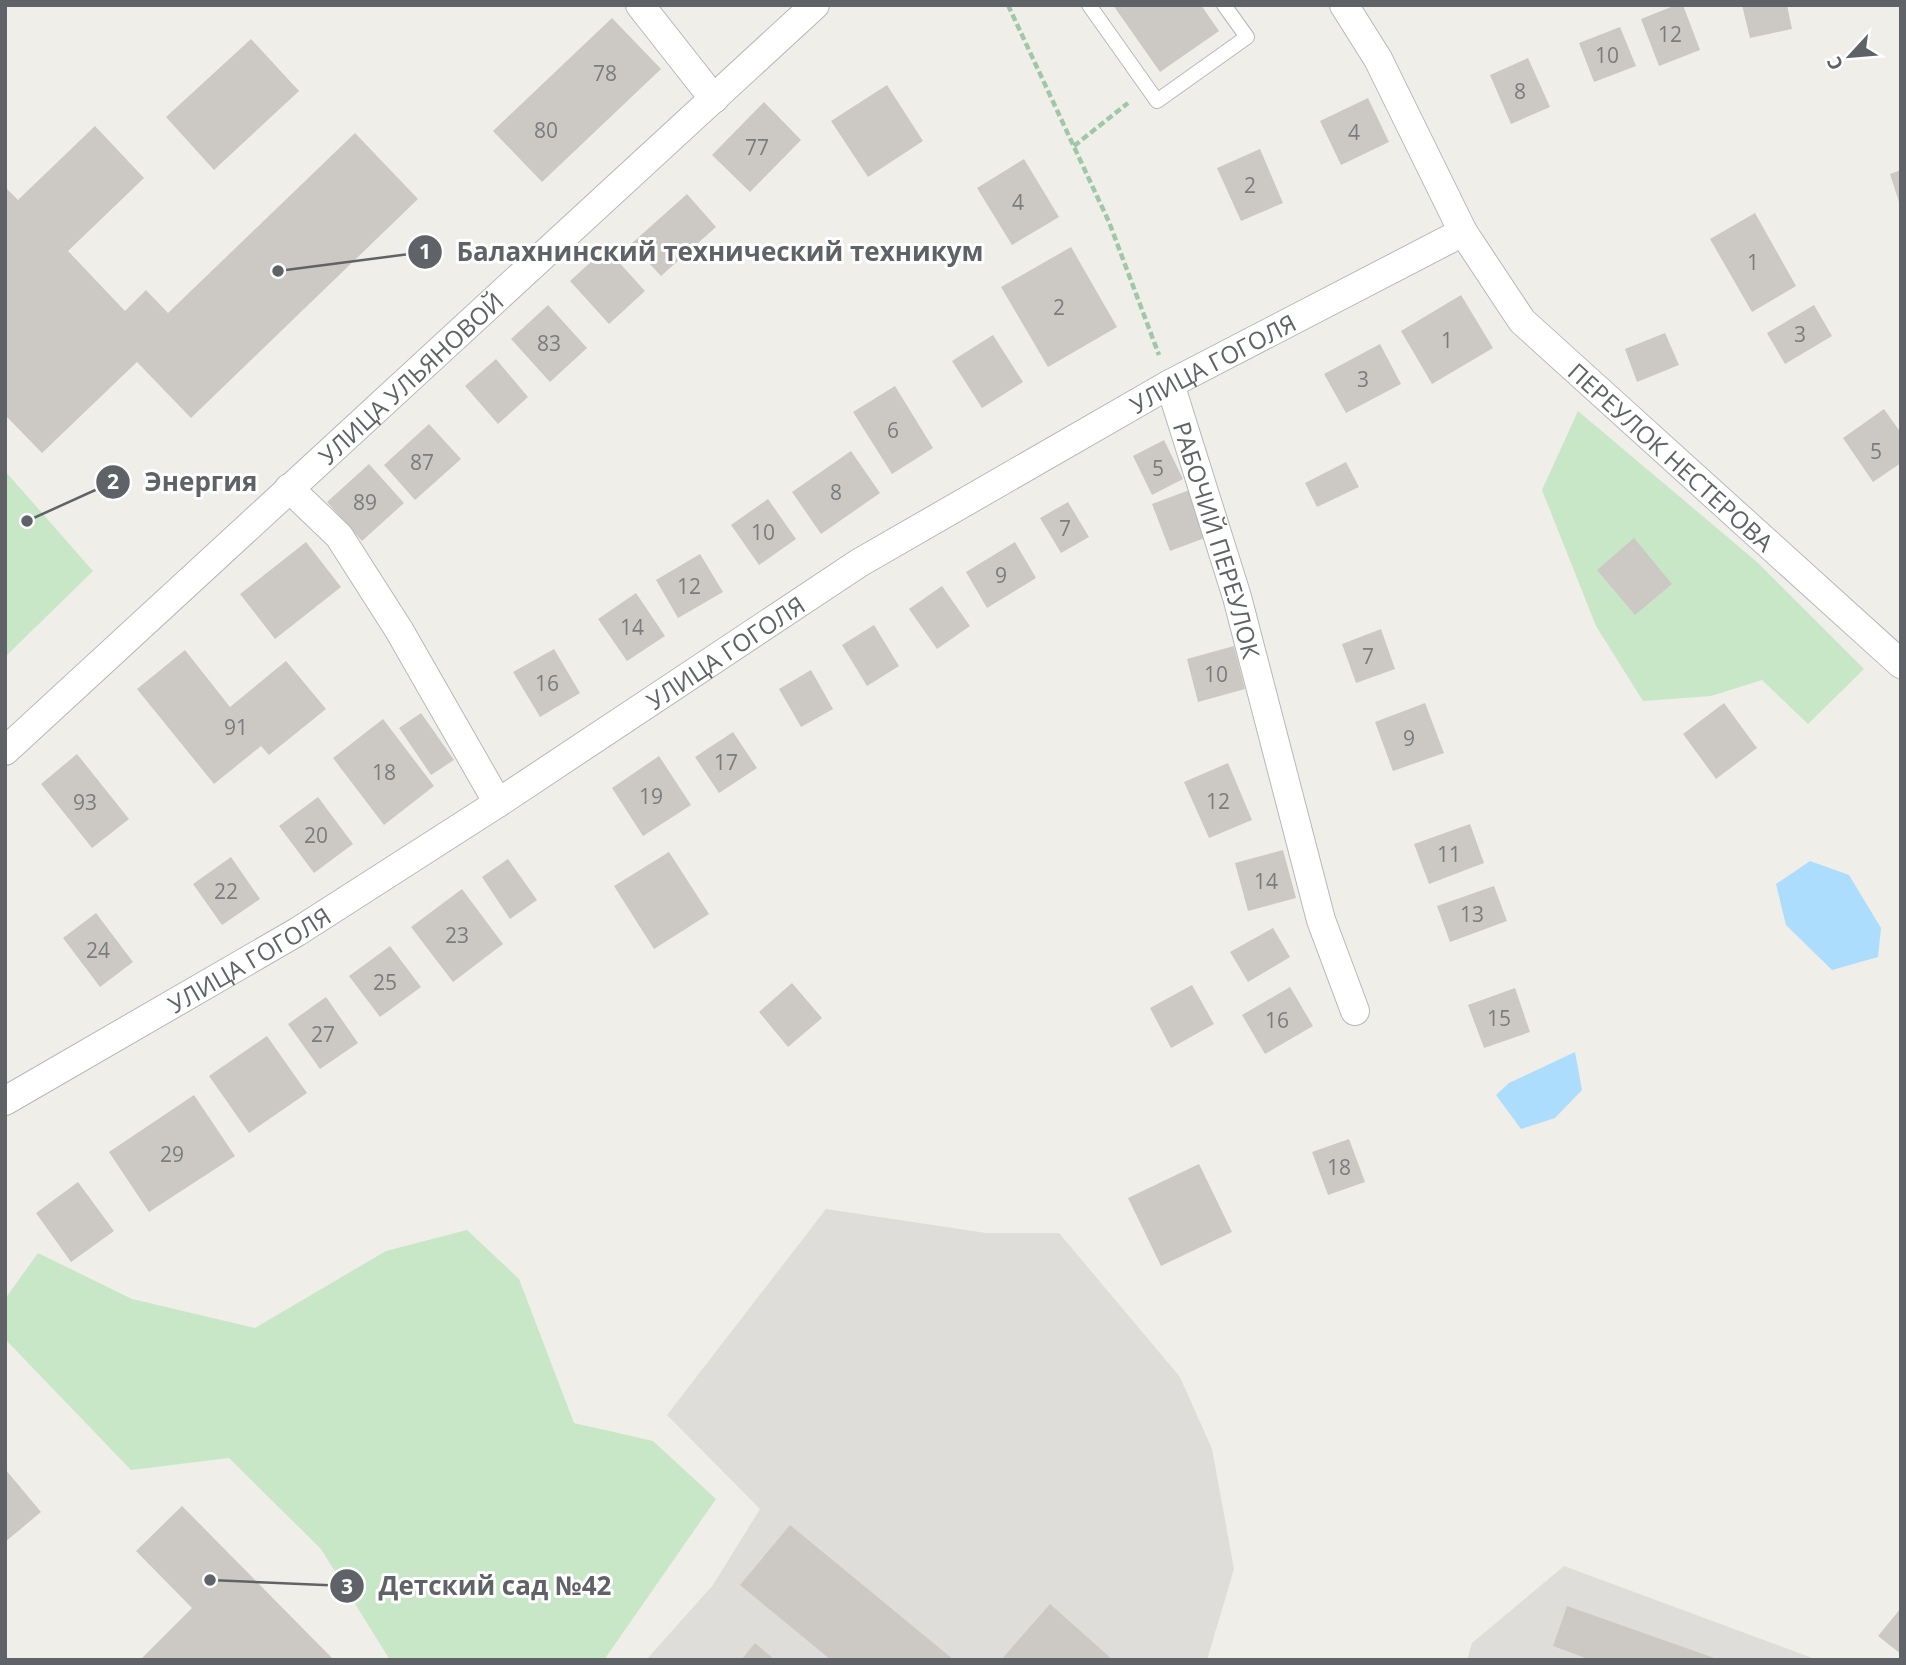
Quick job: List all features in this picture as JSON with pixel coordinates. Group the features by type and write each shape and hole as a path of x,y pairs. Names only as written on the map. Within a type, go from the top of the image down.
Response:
{"street":[{"path":"640,5 714,99"},
{"name":"УЛИЦА УЛЬЯНОВОЙ","path":"5,751 816,5"},
{"name":"ПЕРЕУЛОК НЕСТЕРОВА","path":"1344,5 1378,59 1463,232 1522,321 1901,664"},
{"name":"УЛИЦА ГОГОЛЯ","path":"5,1101 297,932 498,803 859,562 1170,384 1463,232"},
{"name":"РАБОЧИЙ ПЕРЕУЛОК","path":"1170,384 1237,597 1321,920 1355,1011"},
{"path":"289,488 340,536 400,630 498,803"}],"lane":[{"path":"1089,5 1157,101 1247,37 1224,5"}],"path":[{"path":"1008,5 1109,222 1170,384"},
{"path":"1074,146 1148,88"}],"shaded area":[{"path":"826,1209 986,1233 1059,1233 1180,1377 1212,1449 1234,1569 1207,1660 646,1660 713,1585 760,1509 667,1415"},
{"path":"1564,1566 1818,1660 1467,1660 1472,1643"}],"green space":[{"path":"1578,411 1757,562 1864,669 1808,724 1762,680 1711,696 1643,701 1596,626 1542,490"},
{"path":"5,471 93,571 5,657"},
{"path":"467,1230 519,1279 574,1423 653,1441 716,1499 604,1660 390,1660 321,1549 229,1458 131,1470 5,1339 5,1299 38,1253 132,1299 255,1328 386,1251"}],"water":[{"path":"1810,861 1849,875 1881,928 1878,957 1832,970 1786,925 1776,884"},
{"path":"1575,1052 1582,1090 1555,1118 1521,1129 1496,1095 1509,1083"}],"building":[{"path":"1113,5 1201,5 1219,31 1160,72"},
{"path":"1676,5 1683,5 1700,50 1659,66 1641,19"},
{"path":"1742,5 1787,5 1792,29 1750,38"},
{"path":"612,18 661,69 542,182 493,131"},
{"path":"1620,27 1636,66 1594,82 1579,43"},
{"path":"251,39 299,91 214,170 166,117"},
{"path":"1528,58 1550,107 1511,124 1490,75"},
{"path":"887,85 923,141 868,177 831,121"},
{"path":"1368,98 1389,142 1341,165 1320,121"},
{"path":"764,102 801,140 750,192 712,155"},
{"path":"95,126 144,178 68,251 125,311 146,290 168,313 355,133 418,199 191,418 137,362 42,453 5,415 5,187 18,200"},
{"path":"1260,149 1283,203 1241,221 1217,168"},
{"path":"1024,159 1059,217 1012,245 977,188"},
{"path":"1901,170 1901,205 1900,205 1890,174"},
{"path":"687,194 716,227 661,276 631,244"},
{"path":"1755,213 1796,286 1752,312 1710,239"},
{"path":"1071,247 1117,327 1048,367 1001,287"},
{"path":"606,248 645,291 609,324 570,281"},
{"path":"1461,295 1493,348 1432,384 1401,331"},
{"path":"548,305 587,348 550,382 511,339"},
{"path":"1814,305 1832,336 1785,364 1767,333"},
{"path":"1665,333 1679,365 1637,382 1625,349"},
{"path":"993,335 1023,382 982,408 952,361"},
{"path":"1380,344 1401,384 1346,413 1324,374"},
{"path":"496,359 528,397 498,424 465,386"},
{"path":"895,386 933,448 892,474 853,412"},
{"path":"1884,409 1901,433 1901,463 1873,482 1843,438"},
{"path":"429,424 461,459 415,500 384,465"},
{"path":"1164,440 1183,479 1152,495 1133,456"},
{"path":"851,451 880,493 821,534 792,492"},
{"path":"1346,462 1359,487 1317,507 1305,483"},
{"path":"369,464 404,503 362,541 327,502"},
{"path":"1192,489 1210,536 1170,551 1152,504"},
{"path":"768,499 796,539 759,565 731,525"},
{"path":"1068,502 1089,537 1061,553 1040,518"},
{"path":"1634,538 1672,584 1635,615 1597,570"},
{"path":"306,542 341,587 275,639 240,594"},
{"path":"1015,542 1036,578 987,608 966,572"},
{"path":"700,554 723,592 678,618 656,580"},
{"path":"942,586 970,626 937,649 909,609"},
{"path":"636,593 665,636 627,661 598,619"},
{"path":"874,625 899,666 867,686 842,645"},
{"path":"1381,629 1395,669 1356,683 1342,644"},
{"path":"1234,646 1245,689 1198,702 1187,659"},
{"path":"554,649 580,693 540,717 513,672"},
{"path":"185,650 230,707 286,661 326,709 269,755 261,746 214,784 137,689"},
{"path":"811,670 833,709 801,727 779,689"},
{"path":"1425,703 1444,753 1393,771 1375,722"},
{"path":"1724,703 1757,748 1716,779 1683,734"},
{"path":"421,713 454,760 431,775 399,728"},
{"path":"383,719 434,786 384,825 333,758"},
{"path":"733,732 757,768 719,793 695,757"},
{"path":"77,754 129,819 92,848 41,784"},
{"path":"659,756 691,805 643,836 612,788"},
{"path":"1228,763 1252,820 1209,838 1184,782"},
{"path":"318,797 353,844 314,873 279,826"},
{"path":"1470,824 1484,863 1429,884 1414,844"},
{"path":"1283,850 1296,898 1248,911 1235,863"},
{"path":"669,852 709,914 654,949 614,886"},
{"path":"231,857 260,899 222,925 193,884"},
{"path":"508,859 537,900 510,919 482,877"},
{"path":"1494,886 1507,921 1450,942 1437,906"},
{"path":"462,889 503,944 453,982 411,927"},
{"path":"96,913 133,962 100,987 63,938"},
{"path":"1273,928 1290,957 1248,982 1230,952"},
{"path":"390,946 421,987 380,1017 349,976"},
{"path":"792,983 822,1018 788,1047 759,1012"},
{"path":"1192,985 1214,1024 1171,1048 1150,1008"},
{"path":"1290,987 1313,1026 1265,1054 1242,1015"},
{"path":"1515,988 1530,1032 1484,1048 1468,1005"},
{"path":"326,997 358,1043 320,1069 288,1024"},
{"path":"267,1036 307,1093 249,1133 209,1076"},
{"path":"194,1095 235,1156 149,1212 109,1152"},
{"path":"1349,1139 1365,1182 1328,1195 1312,1152"},
{"path":"1199,1164 1232,1232 1161,1266 1128,1198"},
{"path":"78,1182 114,1231 71,1262 36,1213"},
{"path":"5,1469 41,1512 5,1542"},
{"path":"182,1506 334,1660 140,1660 192,1608 136,1551"},
{"path":"790,1525 954,1660 831,1660 740,1585"},
{"path":"1050,1604 1113,1660 1001,1660"},
{"path":"1567,1606 1717,1659 1591,1660 1553,1646"},
{"path":"1901,1608 1901,1654 1878,1636"},
{"path":"755,1643 775,1660 741,1660"}],"place":[{"name":"Балахнинский технический техникум","path":"278,271"},
{"name":"Энергия","path":"27,521"},
{"name":"Детский сад №42","path":"210,1580"}]}
